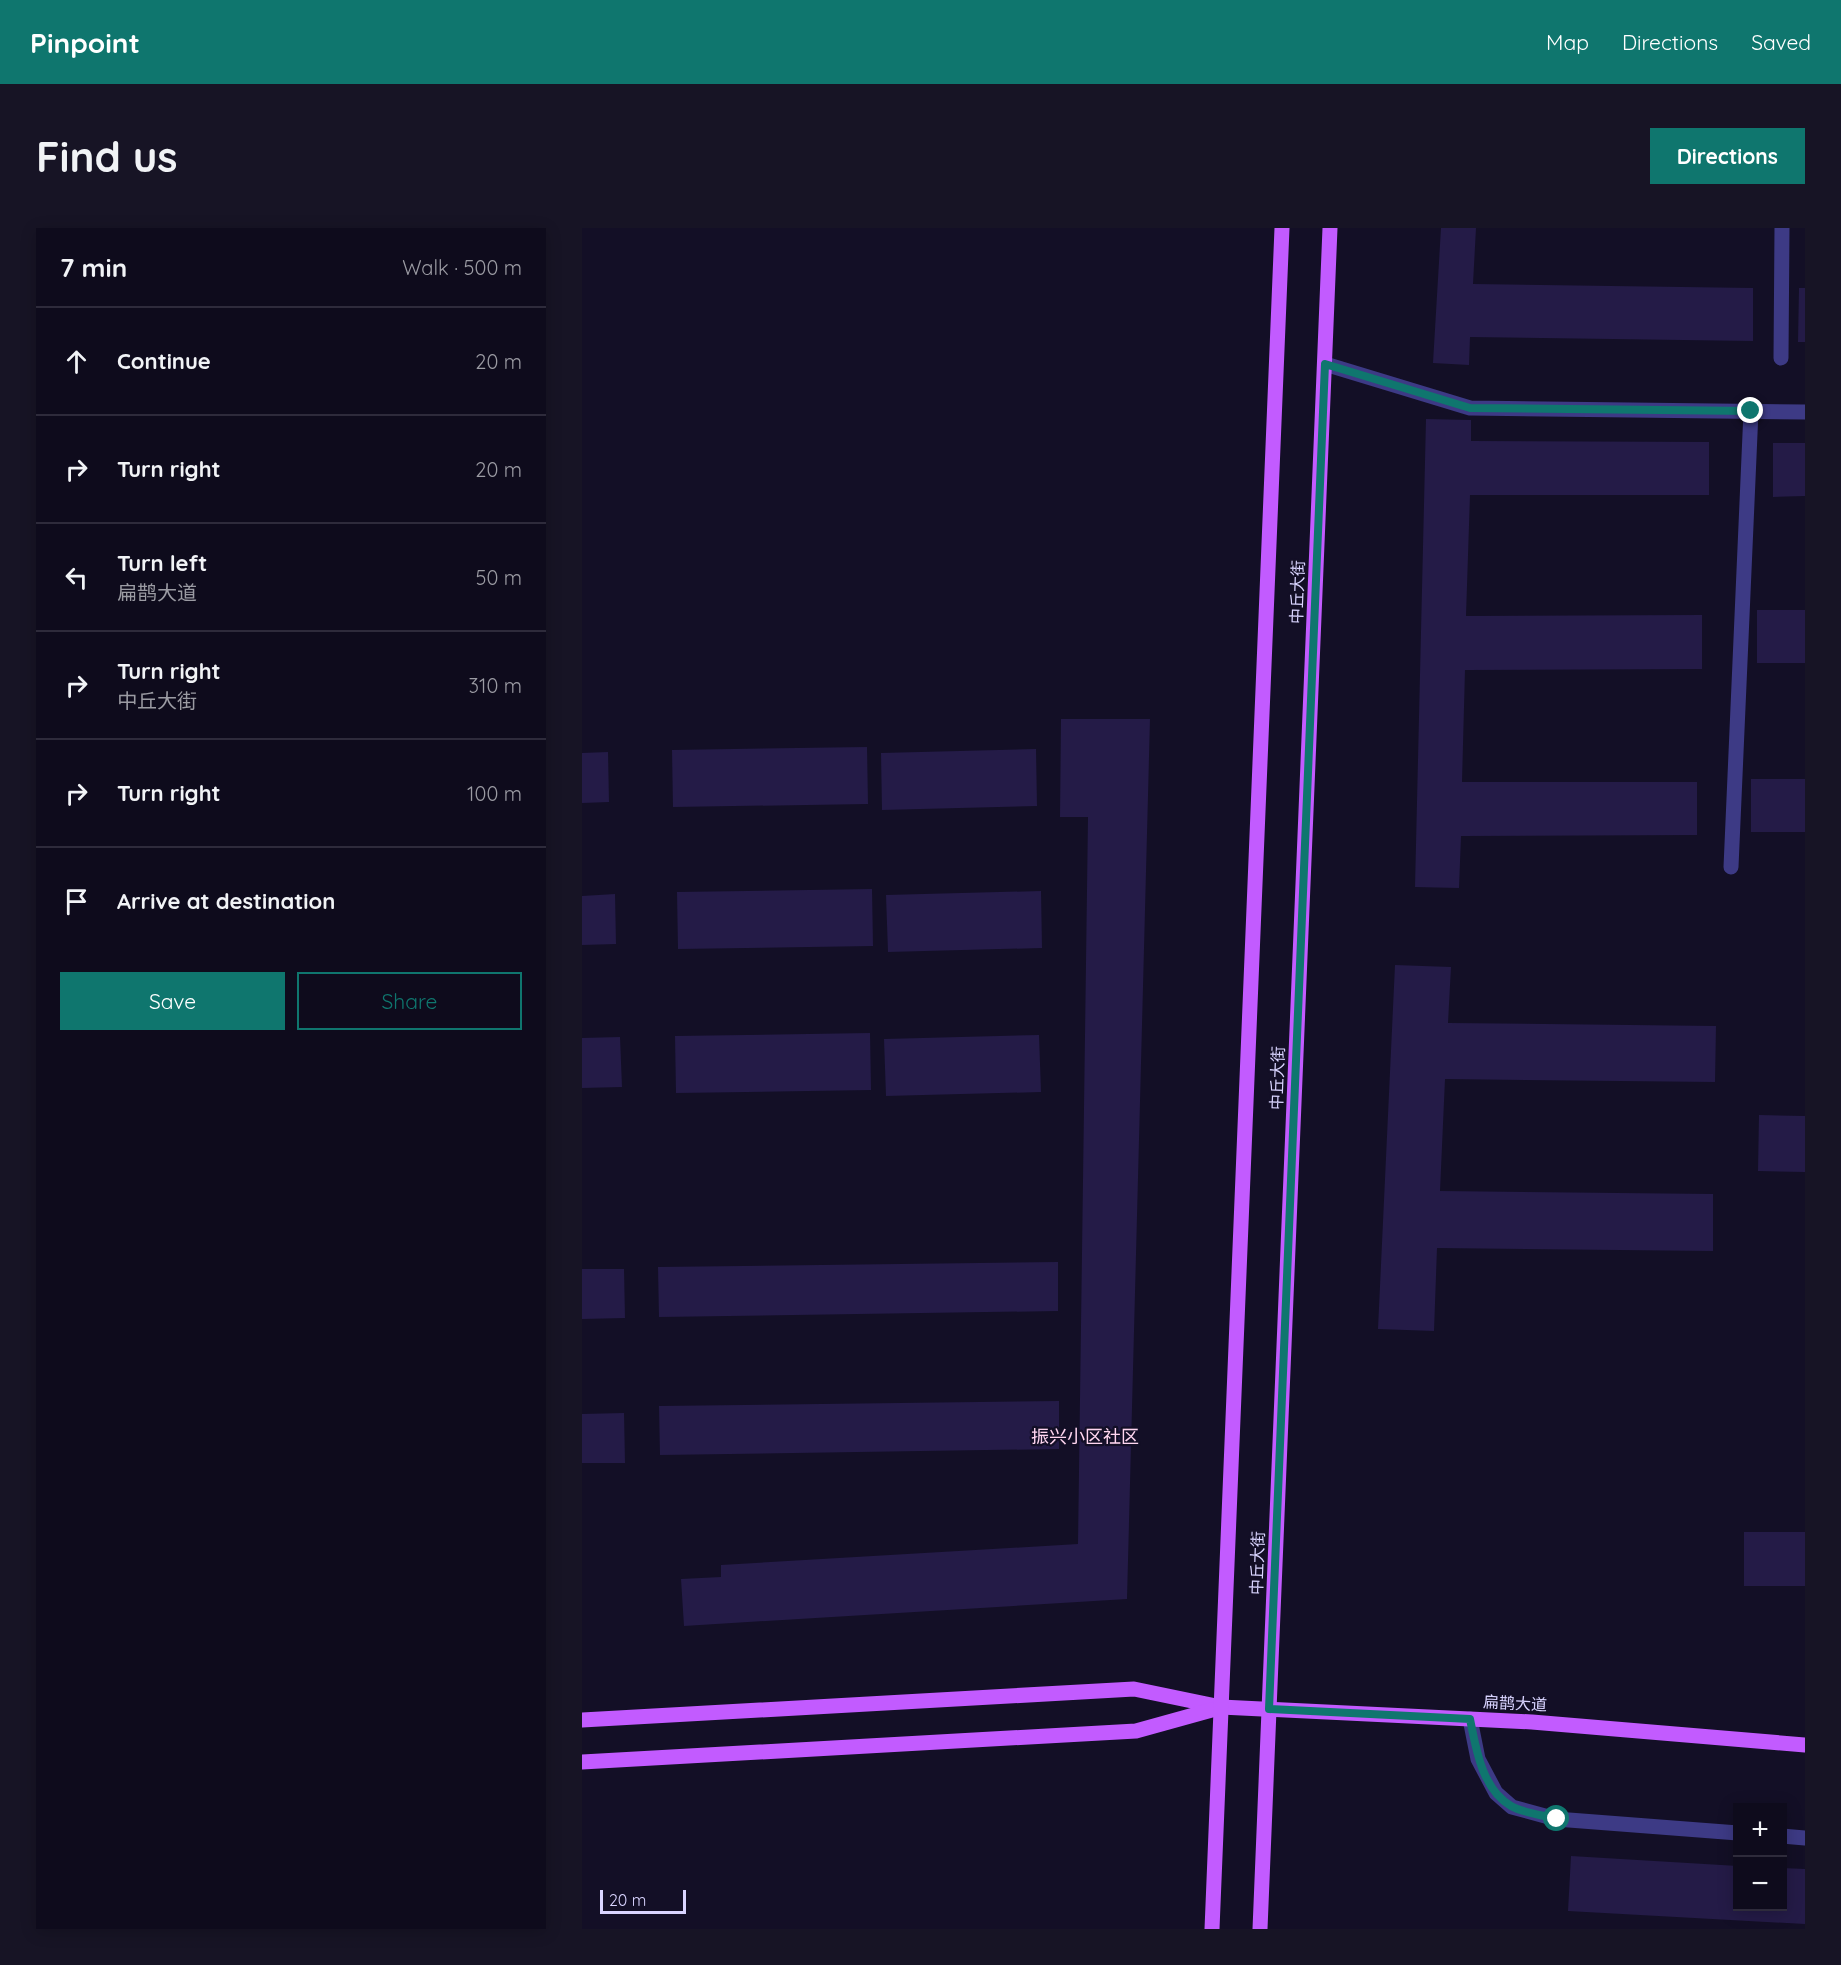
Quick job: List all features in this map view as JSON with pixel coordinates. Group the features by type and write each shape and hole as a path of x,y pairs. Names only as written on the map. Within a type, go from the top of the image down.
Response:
{"main road":[{"name":"中丘大街","path":"1212,1929 1282,228"},
{"name":"中丘大街","path":"1260,1929 1330,228"},
{"path":"582,1720 1134,1689 1221,1707"},
{"name":"扁鹊大道","path":"1221,1707 1532,1722 1805,1745"},
{"path":"582,1762 1136,1731 1221,1707"}],"lane":[{"path":"1781,358 1782,228"},
{"path":"1325,364 1470,408 1805,412"},
{"path":"1731,867 1751,411"},
{"path":"1470,1719 1478,1760 1496,1793 1512,1807 1557,1819 1733,1833"},
{"path":"1787,1836 1805,1838"}],"building":[{"path":"1441,228 1476,228 1473,284 1753,288 1753,341 1470,337 1469,365 1433,363"},
{"path":"1799,288 1805,288 1805,342 1798,342"},
{"path":"1426,419 1471,420 1471,441 1709,442 1709,495 1470,495 1466,616 1702,615 1702,669 1465,670 1462,782 1697,782 1697,835 1461,836 1459,888 1415,887"},
{"path":"1773,443 1805,443 1805,496 1773,497"},
{"path":"1757,610 1805,610 1805,663 1757,663"},
{"path":"1061,719 1150,719 1127,1599 684,1626 681,1579 721,1577 721,1565 1078,1544 1088,817 1060,817"},
{"path":"867,747 868,804 673,807 672,750"},
{"path":"1036,749 1037,806 882,810 881,753"},
{"path":"608,752 609,802 582,803 582,753"},
{"path":"1751,779 1805,779 1805,832 1751,832"},
{"path":"872,889 873,946 678,949 677,892"},
{"path":"1041,891 1042,948 888,952 886,895"},
{"path":"615,894 616,944 582,945 582,896"},
{"path":"1395,965 1451,967 1448,1023 1716,1026 1715,1082 1445,1079 1440,1191 1713,1194 1713,1251 1437,1248 1434,1331 1378,1329"},
{"path":"870,1033 871,1090 676,1093 675,1036"},
{"path":"1039,1035 1041,1092 886,1096 884,1039"},
{"path":"620,1037 622,1087 582,1088 582,1038"},
{"path":"1759,1115 1805,1116 1805,1172 1758,1171"},
{"path":"1058,1262 1058,1311 659,1317 658,1267"},
{"path":"582,1269 624,1269 625,1318 582,1319"},
{"path":"1059,1401 1059,1449 660,1455 659,1406"},
{"path":"624,1413 625,1463 582,1463 582,1414"},
{"path":"1744,1532 1805,1532 1805,1586 1744,1586"},
{"path":"1571,1856 1733,1866 1733,1911 1787,1911 1787,1868 1805,1869 1805,1924 1568,1911"}],"district":[{"name":"振兴小区社区","path":"1085,1437"}],"route":[{"path":"1557,1819 1512,1807 1496,1793 1478,1760 1470,1719 1269,1709 1325,364 1470,408 1751,411"}]}
